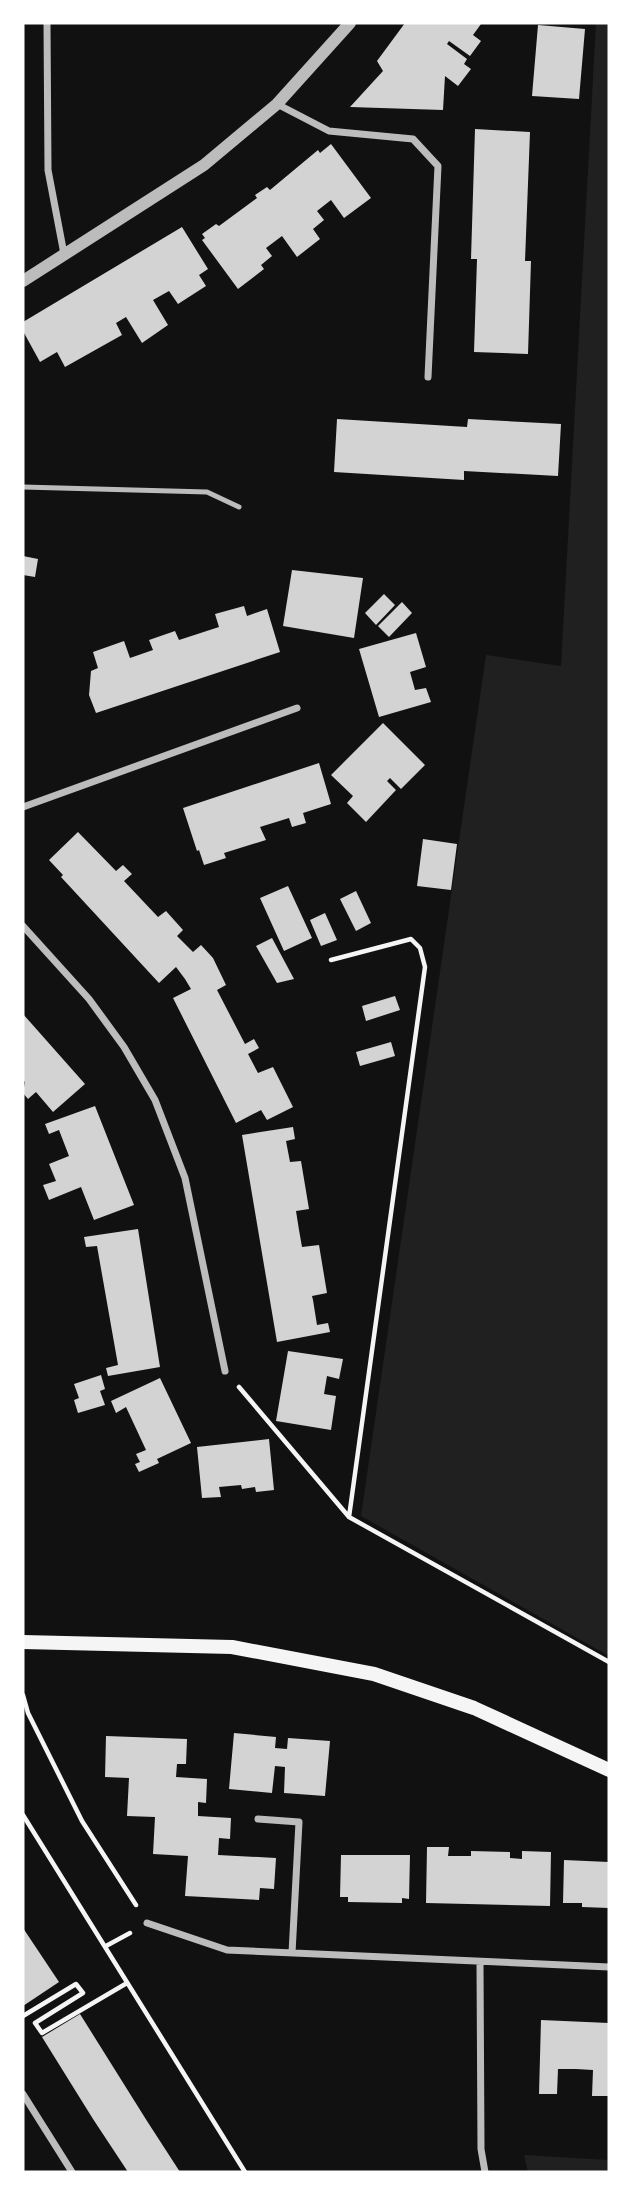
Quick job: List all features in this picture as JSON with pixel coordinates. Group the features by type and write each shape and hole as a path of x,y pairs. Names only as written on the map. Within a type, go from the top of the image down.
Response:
{"main road":[{"path":"23,1642 232,1647 374,1674 474,1708 609,1770"}],"street":[{"path":"47,23 48,170 64,254"},
{"path":"23,281 204,165 278,104 350,23"},
{"path":"278,104 328,131 413,139 438,166 428,377"},
{"path":"23,807 297,708"},
{"path":"23,926 89,999 124,1047 155,1100 185,1178 225,1371"},
{"path":"258,1819 299,1822 292,1953"},
{"path":"147,1923 226,1950 609,1967"},
{"path":"480,1962 481,2149 485,2172"},
{"path":"23,2094 72,2172"}],"lane":[{"path":"23,487 207,492 239,507"}],"path":[{"path":"331,960 411,939 420,948 425,967 349,1517"},
{"path":"225,1371 349,1517 609,1662"},
{"path":"23,1695 28,1713 82,1821 147,1923"},
{"path":"23,1815 245,2172"},
{"path":"23,2017 76,1984 83,1993 35,2023 42,2033 127,1983"}],"shaded area":[{"path":"596,23 609,23 609,1656 361,1516 486,655 561,666"},
{"path":"524,2155 609,2160 609,2172 528,2172"}],"building":[{"path":"405,23 481,24 473,35 481,41 470,56 449,41 447,44 467,59 464,64 471,69 458,86 445,76 443,110 350,107 383,71 377,61"},
{"path":"538,25 585,29 579,99 532,96"},
{"path":"475,129 530,132 525,261 531,261 528,354 474,352 477,259 471,259"},
{"path":"331,144 371,198 344,218 331,200 317,211 324,220 313,229 320,239 297,257 282,236 266,248 272,256 261,265 264,269 238,289 202,240 205,238 202,234 216,224 219,226 257,198 255,195 267,187 270,190 318,150 320,153"},
{"path":"182,227 208,269 199,275 206,286 178,304 169,291 153,300 168,325 142,343 126,317 116,323 122,335 65,367 57,352 40,362 23,331 23,322"},
{"path":"337,419 467,427 468,419 561,424 558,476 464,471 464,480 334,472"},
{"path":"23,556 38,559 35,577 23,575"},
{"path":"292,570 363,578 354,638 283,626"},
{"path":"384,594 395,605 376,625 365,613"},
{"path":"402,602 412,613 389,637 378,626"},
{"path":"244,606 247,616 267,609 280,652 96,713 89,695 91,671 98,668 93,652 124,641 130,658 153,650 149,640 175,631 179,640 219,627 215,614"},
{"path":"416,633 426,667 410,672 415,690 426,688 431,702 379,717 359,649"},
{"path":"383,723 425,765 401,789 390,778 387,781 396,790 366,822 347,803 353,796 331,775"},
{"path":"319,763 331,804 303,813 306,823 292,827 289,818 260,827 266,840 224,853 226,858 204,865 183,808"},
{"path":"78,832 116,871 123,865 132,874 124,881 158,917 166,911 183,930 177,936 193,952 201,945 213,958 226,985 217,990 245,1044 254,1039 259,1048 248,1054 258,1073 273,1067 293,1107 267,1120 261,1110 236,1123 173,998 191,989 185,979 176,967 159,983 61,877 63,875 49,860"},
{"path":"423,839 457,844 451,890 417,886"},
{"path":"288,886 312,938 284,951 260,898"},
{"path":"356,891 371,923 356,931 340,899"},
{"path":"325,913 337,940 321,946 310,920"},
{"path":"272,938 294,979 277,983 256,946"},
{"path":"395,996 400,1010 366,1021 362,1006"},
{"path":"23,1014 85,1084 53,1112 36,1092 28,1099 23,1093"},
{"path":"391,1042 395,1056 360,1066 356,1052"},
{"path":"95,1106 134,1205 94,1220 81,1187 49,1200 43,1185 56,1181 49,1164 69,1156 59,1130 49,1134 45,1124"},
{"path":"293,1127 295,1139 286,1141 290,1162 301,1161 309,1209 296,1211 302,1247 319,1245 327,1293 312,1296 317,1325 328,1323 330,1332 277,1342 242,1135"},
{"path":"138,1229 160,1367 108,1376 106,1368 118,1365 97,1246 86,1247 84,1237"},
{"path":"288,1351 343,1359 339,1379 327,1376 324,1394 336,1396 331,1430 276,1421"},
{"path":"101,1375 105,1389 100,1391 105,1405 78,1413 74,1400 79,1398 74,1384"},
{"path":"160,1378 191,1443 157,1459 159,1463 139,1472 135,1464 140,1462 136,1454 146,1450 126,1407 116,1413 111,1401"},
{"path":"269,1439 274,1490 256,1492 255,1487 242,1489 241,1485 219,1487 221,1497 202,1498 197,1447"},
{"path":"234,1733 276,1737 275,1748 287,1749 288,1738 330,1741 325,1796 284,1793 285,1767 275,1766 272,1793 229,1789"},
{"path":"106,1736 187,1739 186,1764 177,1764 176,1777 207,1779 206,1803 198,1802 198,1816 231,1818 230,1839 219,1838 218,1855 276,1858 274,1889 260,1888 259,1900 185,1896 188,1856 153,1854 155,1817 127,1816 129,1778 105,1777"},
{"path":"427,1847 449,1847 448,1856 471,1856 471,1851 510,1852 510,1858 522,1859 522,1851 551,1852 550,1906 426,1903"},
{"path":"341,1855 410,1855 409,1899 402,1898 402,1903 348,1902 348,1897 340,1897"},
{"path":"564,1860 609,1862 609,1908 563,1903"},
{"path":"23,1928 59,1982 23,2006"},
{"path":"80,2014 180,2172 128,2172 93,2119 42,2037"},
{"path":"541,2020 609,2023 609,2096 592,2096 593,2070 576,2069 558,2069 557,2094 539,2094"}]}
